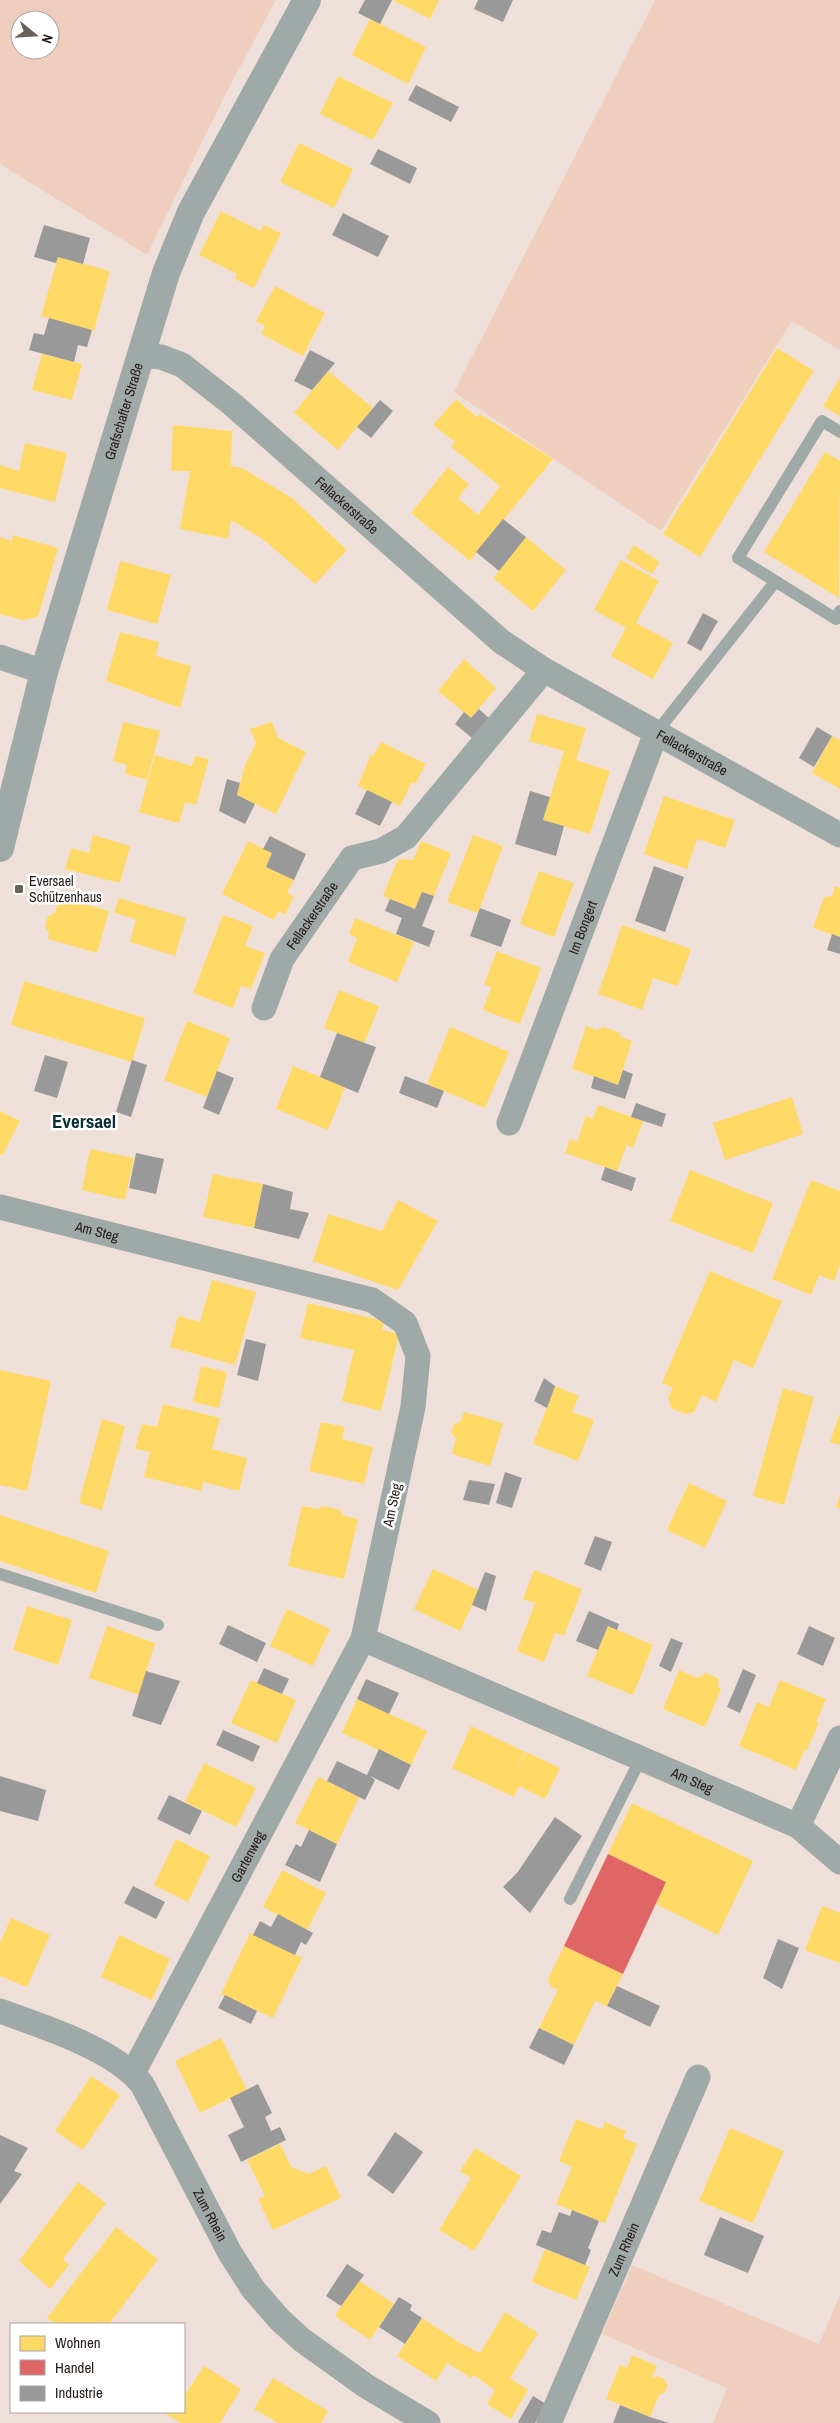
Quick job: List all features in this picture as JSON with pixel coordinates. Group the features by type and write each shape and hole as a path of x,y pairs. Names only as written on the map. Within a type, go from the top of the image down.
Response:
{"street":[{"name":"Grafschafter Straße","path":"0,848 44,672 166,273 191,212 307,0"},
{"name":"Fellackerstraße","path":"142,355 161,357 182,365 232,404 502,642 544,670 840,835"},
{"path":"0,658 44,672"},
{"name":"Fellackerstraße","path":"264,1008 282,959 352,858 381,851 406,837 544,670"},
{"name":"Im Bongert","path":"509,1123 656,733"},
{"name":"Am Steg","path":"0,1207 372,1300 405,1323 418,1356 413,1407 363,1639 798,1826"},
{"name":"Gartenweg","path":"133,2073 363,1639"},
{"path":"840,1738 798,1826 840,1862"},
{"name":"Zum Rhein","path":"0,2011 95,2049 120,2063 133,2073 142,2084 230,2253 253,2289 280,2320 302,2340 366,2386 428,2423"},
{"name":"Zum Rhein","path":"549,2423 698,2077"}],"lane":[{"path":"840,432 822,421 738,558 836,619 840,611"},
{"path":"656,733 775,582"},
{"path":"0,1574 158,1625"},
{"path":"570,1899 641,1758"}],"shaded area":[{"path":"0,0 276,0 225,95 147,255 0,164"},
{"path":"655,0 840,0 840,350 792,321 661,531 454,392"},
{"path":"632,2265 819,2344 840,2295 840,2423 713,2423 727,2388 602,2334"}],"building: Wohnen":[{"path":"393,0 439,0 430,19"},
{"path":"370,19 426,47 408,84 352,55"},
{"path":"338,76 393,103 373,140 320,114"},
{"path":"299,143 353,169 334,208 280,182"},
{"path":"221,211 261,231 264,225 281,233 254,288 235,279 237,274 199,255"},
{"path":"58,257 110,271 94,331 41,316"},
{"path":"275,286 325,313 303,356 261,334 265,326 256,321"},
{"path":"777,348 814,371 700,557 663,534"},
{"path":"42,354 82,364 72,400 32,390"},
{"path":"328,371 373,408 338,450 294,413"},
{"path":"840,378 840,416 823,406"},
{"path":"456,399 477,417 480,414 553,459 470,561 411,513 448,467 469,484 458,498 478,515 500,486 451,447 455,442 433,425"},
{"path":"173,425 232,431 231,466 242,468 292,498 347,550 315,584 264,540 231,520 228,539 180,529 190,471 171,471"},
{"path":"25,443 67,453 55,502 0,488 0,465 19,471"},
{"path":"825,452 840,461 839,598 764,552"},
{"path":"13,535 58,548 38,617 23,620 0,614 0,537 12,541"},
{"path":"526,537 566,570 533,611 493,578"},
{"path":"634,545 660,562 652,574 626,558"},
{"path":"621,560 659,581 636,623 673,643 653,679 611,656 626,628 594,610"},
{"path":"120,561 171,575 157,624 107,610"},
{"path":"120,632 159,642 156,656 191,666 180,708 106,681"},
{"path":"464,659 496,688 471,718 438,691"},
{"path":"537,714 586,728 576,760 610,771 590,834 543,820 564,751 529,741"},
{"path":"123,722 160,731 147,780 125,774 127,765 113,761"},
{"path":"272,722 278,738 306,752 276,814 237,795 245,765 256,743 250,729"},
{"path":"832,736 840,740 840,789 812,773"},
{"path":"381,742 426,764 415,784 412,782 400,806 358,786 371,754 373,756"},
{"path":"155,755 192,766 195,756 209,759 196,805 185,802 179,823 139,812"},
{"path":"664,796 735,820 725,848 697,839 687,869 644,854"},
{"path":"93,835 130,846 120,883 65,869 71,848 89,853"},
{"path":"473,835 503,846 478,913 447,902"},
{"path":"248,841 272,853 266,867 294,880 287,893 294,896 285,915 278,911 274,920 222,894"},
{"path":"421,841 451,853 434,896 422,892 415,909 383,896 398,859 413,860"},
{"path":"539,871 574,883 554,937 520,924"},
{"path":"835,886 840,888 840,937 813,928 824,897 832,896"},
{"path":"60,897 109,911 97,953 48,939 49,933 45,926 48,916 55,913"},
{"path":"119,898 186,918 175,956 130,942 136,919 114,913"},
{"path":"223,915 253,926 245,946 265,953 251,989 241,986 233,1008 193,993"},
{"path":"355,918 414,942 397,982 348,962 357,938 349,934"},
{"path":"622,925 691,949 678,986 653,978 642,1010 598,994"},
{"path":"497,951 541,968 520,1024 483,1010 491,987 484,984"},
{"path":"24,981 145,1018 132,1062 11,1025"},
{"path":"339,990 379,1006 364,1044 324,1028"},
{"path":"187,1021 230,1038 207,1097 164,1080"},
{"path":"586,1026 597,1030 603,1027 619,1032 621,1037 632,1041 618,1085 572,1069"},
{"path":"450,1027 509,1052 485,1108 427,1084"},
{"path":"293,1066 345,1087 328,1130 276,1109"},
{"path":"792,1097 803,1134 725,1160 713,1123"},
{"path":"598,1105 643,1121 633,1148 627,1145 617,1171 565,1153 570,1139 577,1142 586,1116 593,1119"},
{"path":"0,1111 20,1121 2,1156 0,1154"},
{"path":"90,1149 134,1158 125,1200 82,1190"},
{"path":"690,1170 773,1203 753,1253 670,1221"},
{"path":"213,1174 263,1184 254,1228 203,1217"},
{"path":"811,1180 840,1191 840,1265 834,1281 819,1275 811,1295 772,1279"},
{"path":"398,1200 438,1221 398,1290 313,1261 328,1214 382,1231"},
{"path":"710,1271 782,1301 753,1368 734,1360 716,1402 702,1395 694,1412 685,1414 671,1408 668,1397 673,1388 662,1383"},
{"path":"212,1280 256,1292 235,1365 170,1347 178,1316 200,1322"},
{"path":"308,1303 384,1321 382,1330 399,1334 381,1411 342,1401 354,1350 300,1338"},
{"path":"201,1366 227,1372 219,1408 193,1402"},
{"path":"0,1370 51,1381 27,1491 0,1485"},
{"path":"555,1386 579,1396 572,1412 594,1420 578,1461 533,1444"},
{"path":"783,1388 814,1397 784,1505 753,1496"},
{"path":"163,1404 220,1418 212,1449 247,1458 239,1491 203,1482 201,1491 144,1477 150,1452 135,1449 142,1424 157,1427"},
{"path":"464,1412 503,1423 490,1466 452,1454 456,1438 451,1433 454,1424 461,1421"},
{"path":"840,1413 840,1445 830,1442"},
{"path":"102,1419 125,1426 102,1510 79,1503"},
{"path":"321,1422 345,1427 342,1439 373,1447 364,1484 309,1471"},
{"path":"689,1483 727,1501 705,1548 667,1530"},
{"path":"840,1495 840,1508 836,1507"},
{"path":"302,1506 319,1509 323,1506 341,1510 342,1515 358,1519 344,1579 288,1566"},
{"path":"0,1515 109,1551 96,1593 0,1561"},
{"path":"433,1569 479,1590 460,1631 414,1609"},
{"path":"534,1570 582,1589 564,1636 555,1633 544,1662 517,1651 535,1603 523,1599"},
{"path":"27,1606 72,1620 58,1665 13,1650"},
{"path":"287,1609 330,1629 313,1666 270,1646"},
{"path":"107,1626 155,1643 139,1695 89,1678"},
{"path":"608,1626 653,1645 633,1695 587,1676"},
{"path":"679,1670 698,1678 706,1673 718,1678 719,1688 721,1689 705,1727 663,1709"},
{"path":"251,1680 296,1700 277,1743 231,1723"},
{"path":"780,1680 826,1699 816,1722 819,1723 796,1770 739,1746 757,1702 769,1707"},
{"path":"357,1699 427,1731 411,1765 342,1733"},
{"path":"471,1726 525,1752 512,1780 526,1752 560,1768 545,1799 519,1786 514,1797 452,1768"},
{"path":"204,1763 256,1788 236,1827 185,1802"},
{"path":"318,1777 359,1797 337,1844 295,1823"},
{"path":"632,1803 753,1861 718,1935 656,1904 666,1882 608,1854"},
{"path":"176,1839 210,1856 188,1902 154,1885"},
{"path":"282,1870 326,1893 307,1930 263,1907"},
{"path":"822,1906 840,1913 840,1963 805,1950"},
{"path":"11,1918 50,1935 27,1987 0,1976 0,1943"},
{"path":"250,1933 302,1958 273,2018 221,1994"},
{"path":"119,1935 170,1959 152,2000 101,1977"},
{"path":"564,1946 623,1974 607,2006 595,2001 574,2045 539,2028 558,1990 551,1987 548,1979"},
{"path":"221,2038 247,2090 200,2113 175,2061"},
{"path":"91,2076 120,2095 83,2150 55,2131"},
{"path":"576,2119 602,2129 605,2122 626,2131 623,2138 637,2144 605,2223 556,2204 572,2167 559,2161"},
{"path":"730,2128 784,2151 753,2223 699,2201"},
{"path":"280,2144 291,2167 309,2174 326,2166 341,2198 273,2230 258,2199 265,2196 247,2160"},
{"path":"475,2148 521,2176 474,2251 439,2230 471,2178 460,2171"},
{"path":"78,2182 106,2203 63,2259 69,2265 50,2289 19,2261"},
{"path":"116,2227 158,2259 110,2323 54,2323 47,2318"},
{"path":"545,2249 590,2267 576,2300 532,2282"},
{"path":"358,2280 394,2304 370,2340 335,2316"},
{"path":"505,2312 538,2333 510,2378 528,2390 511,2419 487,2404 495,2390 473,2375 471,2378 447,2363 436,2381 397,2356 422,2318 460,2343 480,2353"},
{"path":"632,2355 657,2366 651,2378 657,2376 664,2379 668,2386 664,2393 659,2395 650,2417 606,2399 620,2365 627,2368"},
{"path":"204,2366 241,2389 220,2423 181,2423 165,2413 185,2413 185,2390 187,2392"},
{"path":"273,2378 328,2411 321,2423 278,2423 254,2409"}],"building: Handel":[{"path":"608,1854 666,1882 623,1974 564,1946"}],"building: Industrie":[{"path":"365,0 392,0 380,24 358,13"},
{"path":"478,0 513,0 503,22 474,9"},
{"path":"416,85 459,107 451,122 408,100"},
{"path":"378,149 417,168 410,184 370,164"},
{"path":"343,213 389,236 378,257 332,235"},
{"path":"44,225 90,238 83,264 58,257 56,263 34,257"},
{"path":"49,318 92,330 87,347 78,345 74,362 29,350 34,333 44,335"},
{"path":"310,350 335,363 312,390 294,381"},
{"path":"380,400 393,411 371,438 357,427"},
{"path":"503,519 526,537 499,571 476,552"},
{"path":"703,613 718,621 701,651 687,643"},
{"path":"479,709 489,718 472,738 455,724 464,712 471,718"},
{"path":"817,727 832,736 814,767 799,758"},
{"path":"227,779 240,783 237,795 255,804 245,824 219,811"},
{"path":"367,790 392,802 380,826 355,814"},
{"path":"530,791 550,797 543,820 564,826 556,856 515,844"},
{"path":"270,836 306,854 294,880 266,867 272,853 263,849"},
{"path":"654,866 684,877 665,932 635,921"},
{"path":"422,892 434,896 422,926 435,931 429,947 396,934 402,918 385,911 390,899 415,909"},
{"path":"480,908 511,920 501,947 470,936"},
{"path":"832,934 840,937 840,954 827,950"},
{"path":"337,1033 376,1047 358,1093 320,1077"},
{"path":"45,1055 68,1062 57,1098 34,1091"},
{"path":"132,1060 147,1065 131,1117 116,1112"},
{"path":"623,1070 633,1074 625,1099 591,1088 594,1076 618,1085"},
{"path":"217,1071 234,1078 219,1115 203,1108"},
{"path":"405,1076 444,1091 437,1108 399,1093"},
{"path":"636,1103 666,1114 662,1127 631,1117"},
{"path":"136,1153 164,1159 156,1194 129,1188"},
{"path":"605,1167 636,1178 632,1191 601,1180"},
{"path":"263,1184 293,1192 290,1209 309,1213 299,1239 254,1228"},
{"path":"246,1339 266,1344 258,1381 237,1375"},
{"path":"544,1378 555,1386 547,1408 534,1401"},
{"path":"505,1472 522,1478 512,1508 496,1503"},
{"path":"469,1480 495,1484 489,1505 463,1500"},
{"path":"595,1536 612,1542 601,1571 584,1564"},
{"path":"485,1572 496,1576 486,1611 472,1605"},
{"path":"589,1611 619,1624 617,1630 608,1626 598,1650 576,1641"},
{"path":"228,1625 266,1643 257,1662 219,1644"},
{"path":"809,1626 835,1638 823,1666 797,1654"},
{"path":"671,1638 683,1643 671,1672 659,1666"},
{"path":"264,1668 289,1679 282,1694 257,1683"},
{"path":"743,1669 756,1675 740,1713 727,1707"},
{"path":"146,1671 180,1681 161,1725 132,1716"},
{"path":"366,1679 399,1693 389,1714 357,1699"},
{"path":"223,1730 260,1746 253,1762 216,1745"},
{"path":"379,1749 411,1765 399,1790 370,1776 375,1780 365,1800 327,1781 337,1761 367,1775"},
{"path":"0,1776 46,1790 38,1821 0,1811"},
{"path":"169,1795 202,1811 190,1835 157,1819"},
{"path":"555,1817 582,1836 530,1913 503,1887 517,1873"},
{"path":"309,1830 337,1844 320,1882 285,1865 296,1844 301,1847"},
{"path":"133,1886 165,1902 156,1919 124,1903"},
{"path":"278,1914 313,1933 306,1945 301,1942 295,1955 253,1935 260,1921 271,1927"},
{"path":"778,1939 799,1948 782,1989 763,1978"},
{"path":"617,1986 660,2006 650,2027 607,2006"},
{"path":"225,1995 257,2011 251,2024 218,2008"},
{"path":"539,2028 574,2045 564,2065 529,2048"},
{"path":"258,2084 272,2113 265,2117 271,2131 280,2127 286,2140 241,2162 228,2135 244,2127 230,2098"},
{"path":"395,2132 423,2152 393,2194 367,2175"},
{"path":"0,2135 28,2148 14,2171 22,2174 0,2204"},
{"path":"572,2210 599,2221 588,2248 591,2250 585,2265 536,2245 542,2230 551,2233 559,2212 570,2216"},
{"path":"720,2217 764,2236 748,2273 704,2255"},
{"path":"347,2264 364,2275 341,2306 326,2296"},
{"path":"399,2297 412,2305 410,2310 422,2318 405,2344 379,2327"},
{"path":"533,2396 546,2404 535,2423 518,2422"},
{"path":"620,2405 650,2417 669,2423 613,2423"}],"place":[{"name":"Eversael Schützenhaus","path":"19,889"}],"district":[{"name":"Eversael","path":"84,1121"}]}
